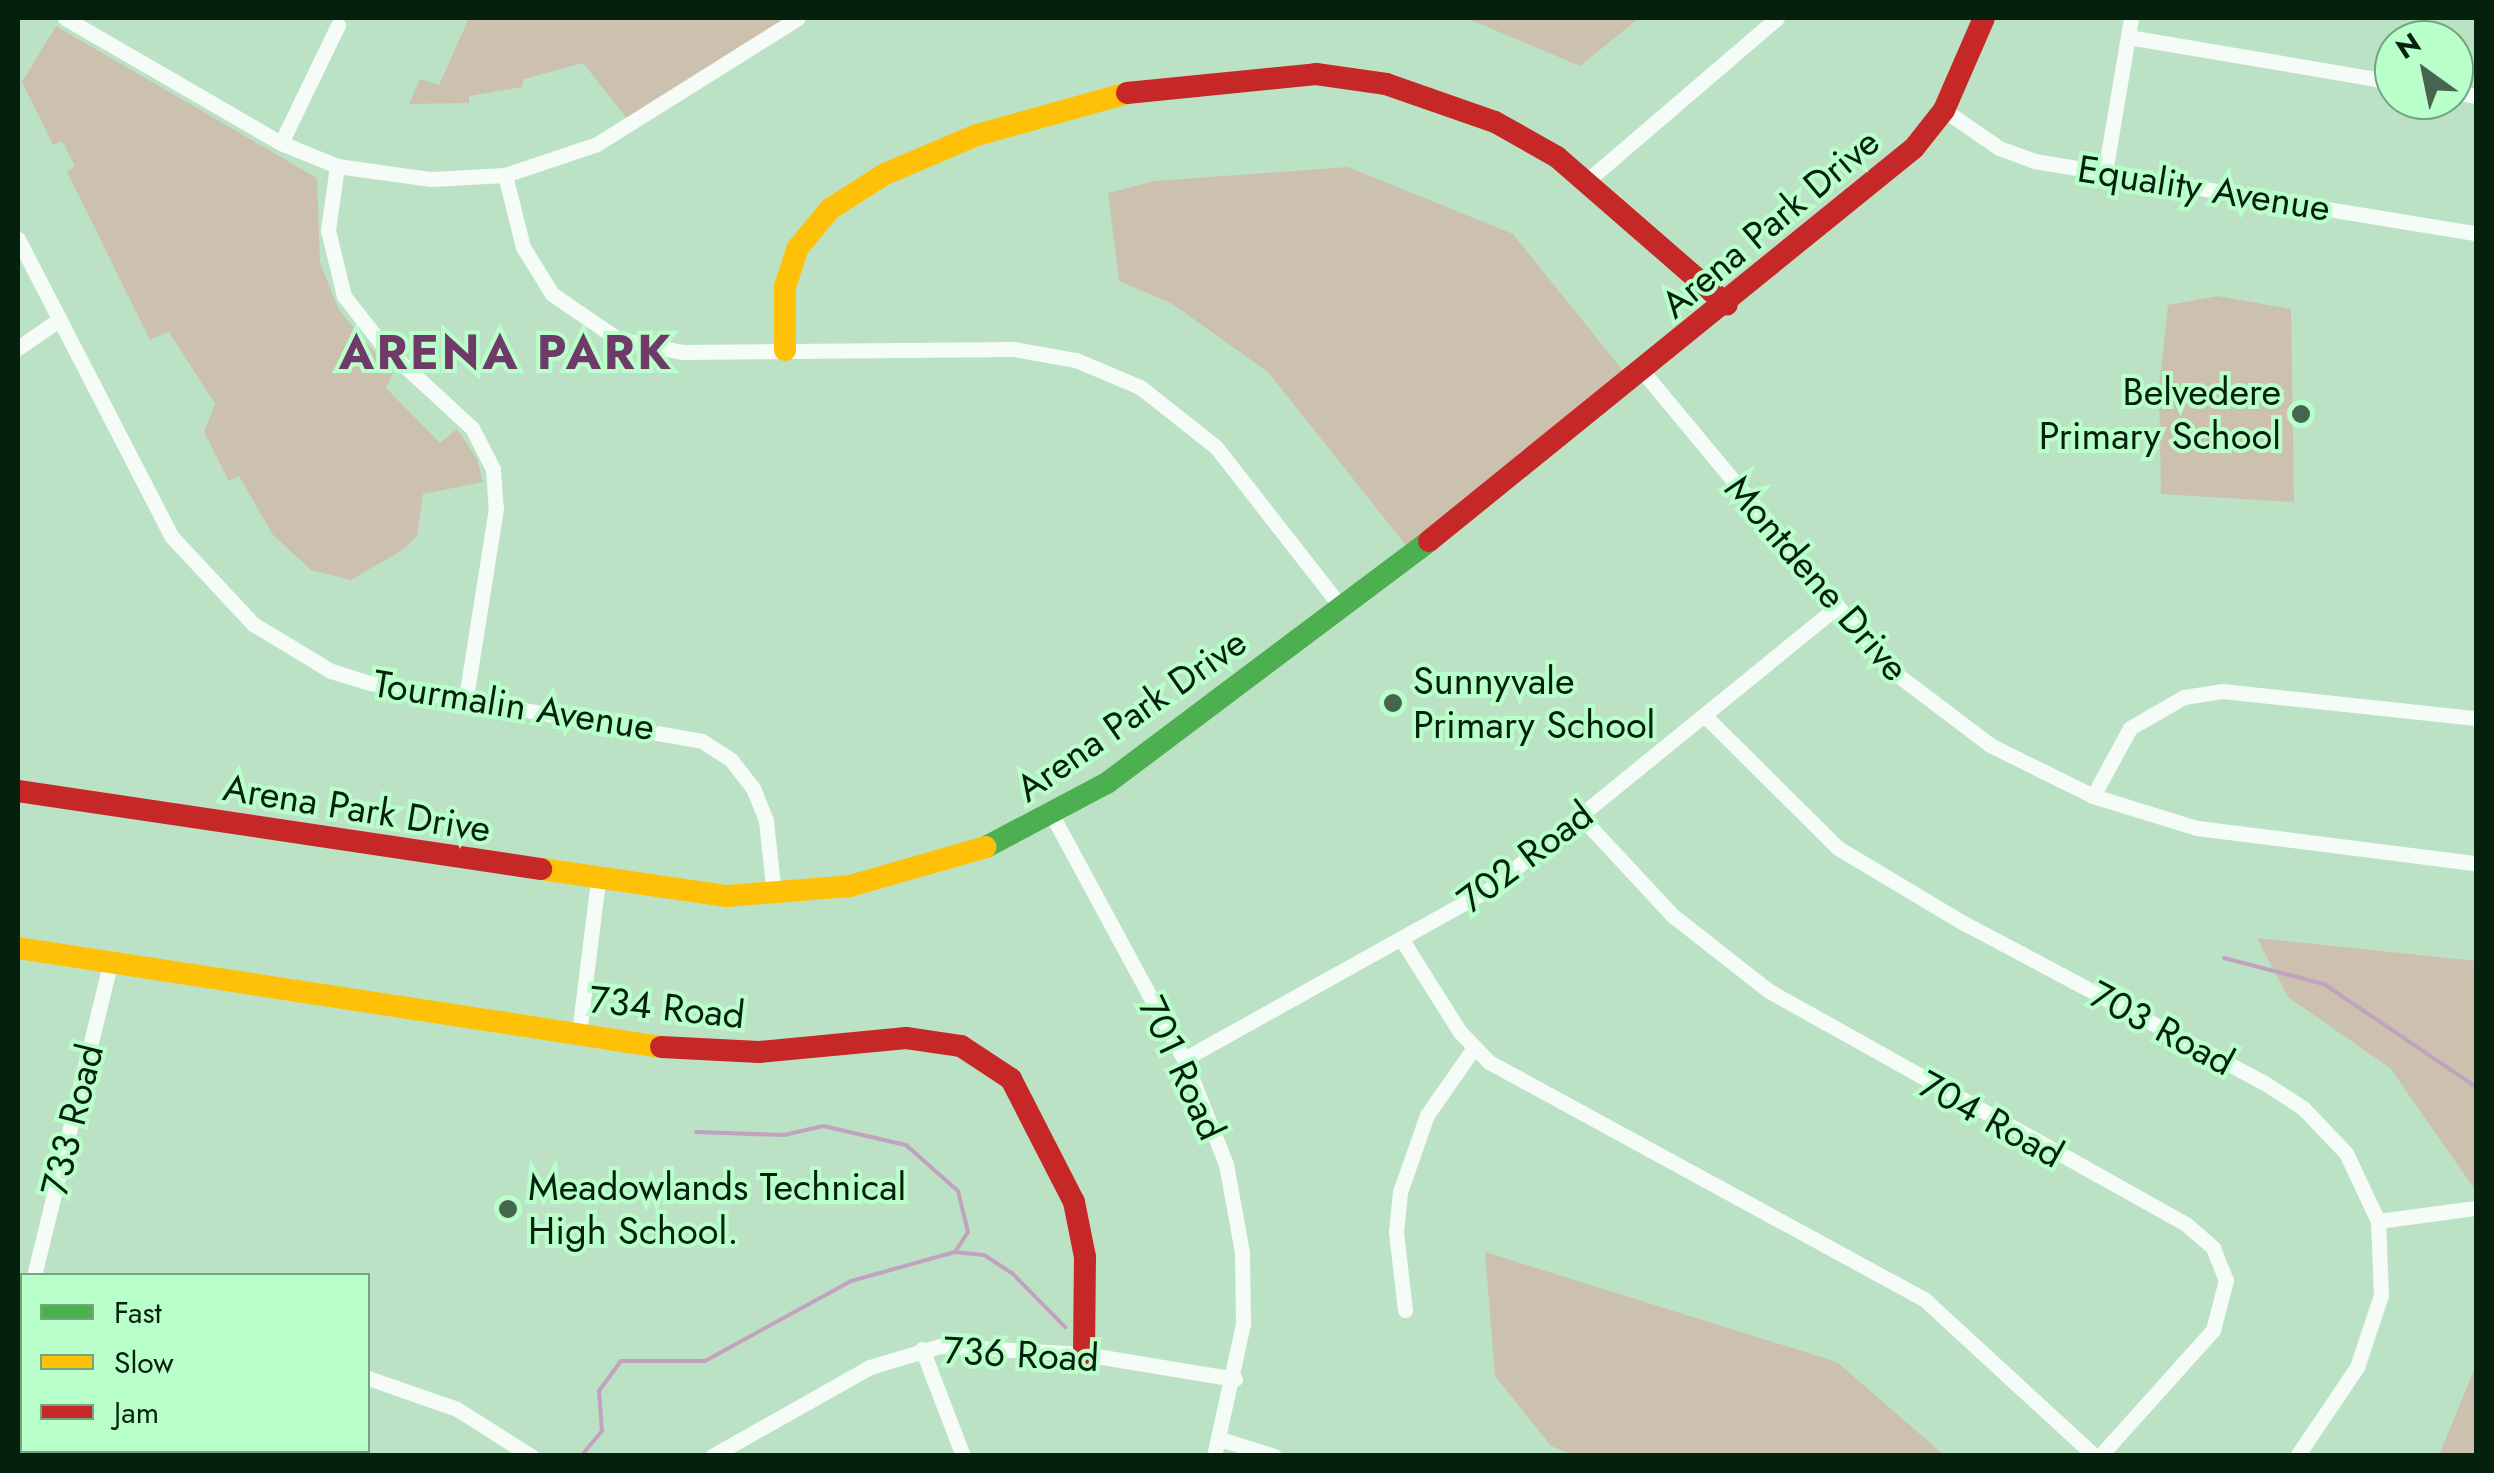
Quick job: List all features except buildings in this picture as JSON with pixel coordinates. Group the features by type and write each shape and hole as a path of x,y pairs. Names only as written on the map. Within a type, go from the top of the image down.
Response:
{"street":[{"path":"65,18 281,143 338,166 432,179 505,175 565,157 633,125 798,18"},
{"path":"1588,180 1778,18"},
{"name":"Arena Park Drive","path":"18,791 598,880 727,896 774,895 934,867 1053,817 1341,608 1644,373 1888,174 1944,110 1984,18"},
{"path":"2106,172 2131,18"},
{"path":"281,143 338,25"},
{"path":"2128,37 2374,79"},
{"path":"785,350 789,268 808,230 830,209 926,154 1130,92 1316,74 1361,78 1495,122 1588,180 1727,305"},
{"name":"Equality Avenue","path":"1944,110 2019,156 2476,233"},
{"path":"338,166 328,230 344,296 383,346 472,428 493,470 496,508 466,704"},
{"path":"505,175 533,268 552,294 594,329 682,352 1014,349 1110,372 1164,402 1216,446 1341,608"},
{"name":"Tourmalin Avenue","path":"18,239 172,537 230,603 272,638 332,671 466,704 668,730 717,749 759,801 774,895"},
{"path":"18,348 57,320"},
{"name":"Montdene Drive","path":"1644,373 1834,608 1891,670 1990,746 2093,796 2196,828 2476,863"},
{"name":"702 Road","path":"1184,1059 1491,888 1834,608"},
{"path":"2093,796 2130,728 2184,697 2222,692 2476,718"},
{"name":"703 Road","path":"1705,716 1838,848 2304,1108 2346,1152 2378,1221 2383,1268 2373,1331 2346,1385 2297,1456"},
{"name":"704 Road","path":"1581,816 1672,915 1769,991 2187,1225 2213,1248 2226,1280 2213,1330 2097,1456"},
{"name":"701 Road","path":"1053,817 1184,1059 1217,1135 1238,1219 1244,1306 1235,1379 1214,1456"},
{"path":"579,1033 598,880"},
{"path":"1402,940 1473,1050 1924,1298 2097,1456"},
{"name":"734 Road","path":"18,948 713,1052 933,1039 984,1056 1029,1105 1074,1202 1085,1257 1084,1354"},
{"name":"733 Road","path":"35,1273 110,964"},
{"path":"1405,1310 1396,1232 1400,1192 1427,1115 1473,1050"},
{"path":"2378,1221 2476,1208"},
{"name":"736 Road","path":"712,1456 870,1367 922,1350 967,1343 1084,1354 1235,1379"},
{"path":"922,1350 963,1456"},
{"path":"370,1379 457,1409 531,1456"},
{"path":"1220,1439 1274,1456"}],"shaded area":[{"path":"469,18 798,18 633,126 583,63 524,79 522,87 469,96 469,103 409,104 420,79 439,85"},
{"path":"1466,18 1639,18 1580,66"},
{"path":"56,26 317,178 320,263 339,310 393,374 386,388 440,443 457,429 477,459 483,482 423,494 417,536 404,549 351,580 311,570 273,535 239,476 229,481 204,432 215,404 169,332 150,340 67,172 75,166 62,141 53,145 22,82"},
{"path":"1348,167 1513,234 1632,382 1412,553 1268,372 1171,303 1119,281 1108,193 1155,181"},
{"path":"2218,296 2291,309 2294,502 2161,494 2159,388 2168,305"},
{"path":"2257,938 2476,961 2476,1191 2390,1068 2288,997"},
{"path":"1485,1252 1837,1362 1944,1455 1573,1455 1551,1446 1495,1376"},
{"path":"2476,1346 2476,1455 2439,1455 2474,1370"}],"waterway":[{"path":"2224,958 2324,984 2476,1087"},
{"path":"696,1132 784,1135 823,1126 906,1145 958,1191 968,1232 955,1252"},
{"path":"581,1456 602,1431 599,1391 621,1361 705,1361 851,1281 955,1252 984,1255 1012,1273 1065,1327"}],"traffic: fast":[{"path":"986,847 1107,783 1429,541"}],"traffic: slow":[{"path":"785,350 785,287 797,249 830,209 885,174 977,135 1127,93"},
{"path":"541,869 727,896 850,886 986,847"},
{"path":"18,948 661,1047"}],"traffic: jam":[{"path":"1429,541 1914,148 1944,110 1984,18"},
{"path":"1127,93 1316,74 1386,84 1495,122 1557,157 1727,305"},
{"path":"18,791 541,869"},
{"path":"661,1047 759,1052 906,1038 961,1046 1011,1079 1074,1202 1085,1257 1084,1354"}],"place":[{"name":"Belvedere Primary School","path":"2301,414"},
{"name":"Sunnyvale Primary School","path":"1393,703"},
{"name":"Meadowlands Technical High School.","path":"508,1209"}],"district":[{"name":"ARENA PARK","path":"506,353"}]}
